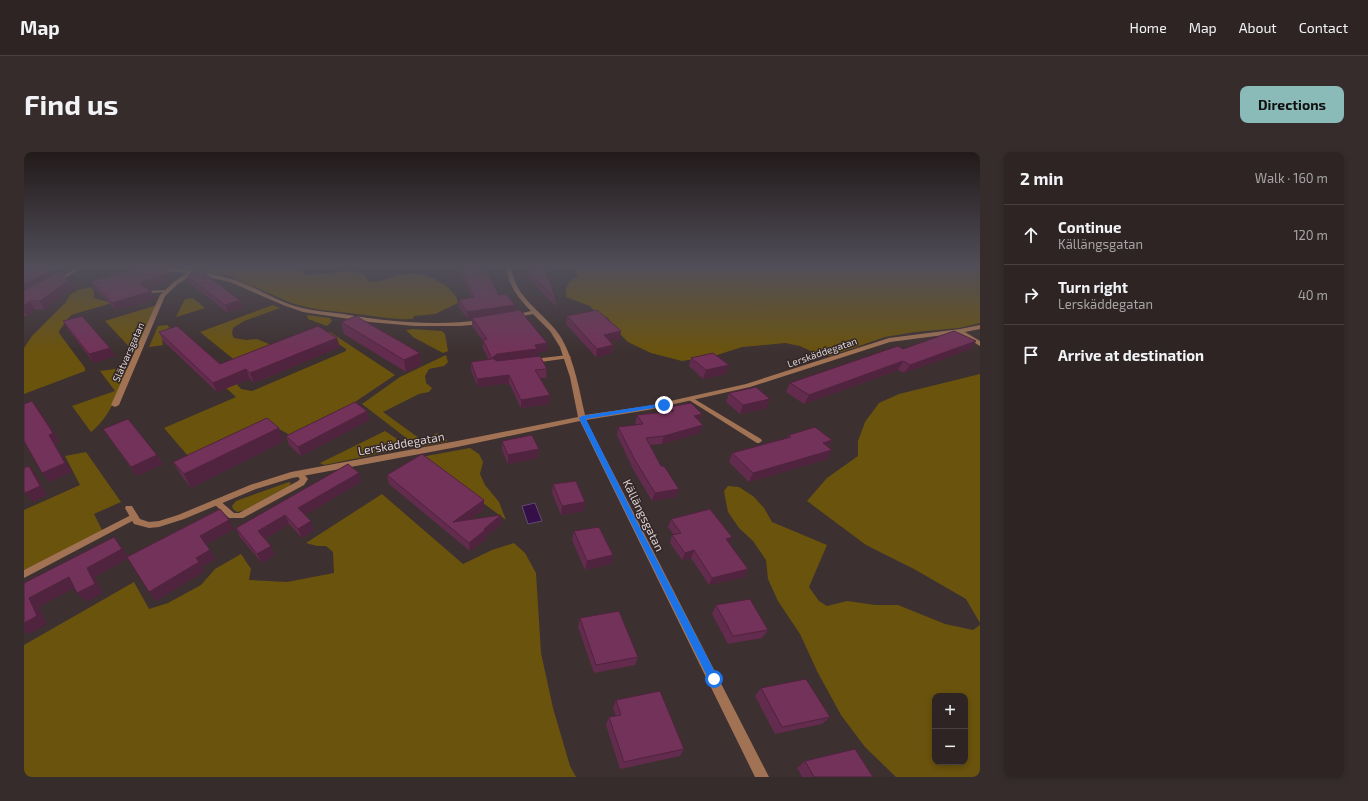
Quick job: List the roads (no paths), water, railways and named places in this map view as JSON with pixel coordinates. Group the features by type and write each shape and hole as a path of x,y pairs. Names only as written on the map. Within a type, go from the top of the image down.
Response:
{"street":[{"name":"Slätvarsgatan","path":"114,405 163,295"},
{"path":"264,295 280,303 303,310 429,326 454,326 490,320"},
{"name":"Källängsgatan","path":"521,295 554,332 568,357 582,418 762,777"},
{"path":"505,318 536,312"},
{"name":"Lerskäddegatan","path":"133,517 141,524 159,524 181,517 253,487 299,474 457,444 582,418 648,408 691,399 772,379 889,340 960,332 980,327"},
{"path":"960,332 980,344"},
{"path":"129,508 133,517"}],"lane":[{"path":"529,362 568,357"},
{"path":"691,399 759,441"},
{"path":"216,502 232,516 240,516 301,482 304,479 299,474"},
{"path":"24,574 133,517"}]}
